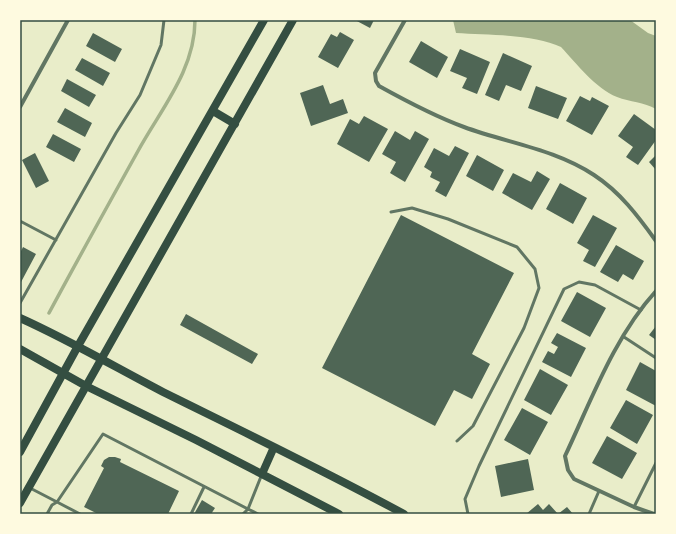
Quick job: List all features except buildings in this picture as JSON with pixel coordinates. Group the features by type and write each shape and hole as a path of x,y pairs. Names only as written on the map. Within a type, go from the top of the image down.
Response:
{"main road":[{"path":"20,452 78,346 264,20"},
{"path":"20,503 293,20"},
{"path":"213,111 235,124"},
{"path":"20,318 78,346 144,382 349,484 404,514"},
{"path":"20,349 64,372 86,386 339,514"},
{"path":"262,474 274,447"}],"street":[{"path":"20,107 68,20"},
{"path":"405,20 375,73 376,81 379,86 421,109 464,127 563,157 594,175 617,193 637,215 656,241"},
{"path":"654,514 634,508 574,479 568,470 565,456 608,366 624,337 656,291"}],"lane":[{"path":"20,303 116,133 140,95 161,45 164,20"},
{"path":"391,212 412,208 448,219 517,247 535,269 539,288 524,328 473,426 457,441"},
{"path":"20,221 56,240"},
{"path":"468,514 465,499 479,466 564,289 579,282 595,285 642,310"},
{"path":"624,337 656,358"},
{"path":"47,514 52,505 57,502 103,434 258,514"},
{"path":"634,508 656,463"},
{"path":"243,514 248,509 262,474"},
{"path":"190,514 204,486"},
{"path":"28,488 80,514"},
{"path":"589,514 599,491"}],"shaded area":[{"path":"453,20 630,20 648,33 656,36 656,109 617,97 601,88 561,47 524,37 456,33"}],"waterway":[{"path":"49,313 183,72 189,56 195,20"}]}
